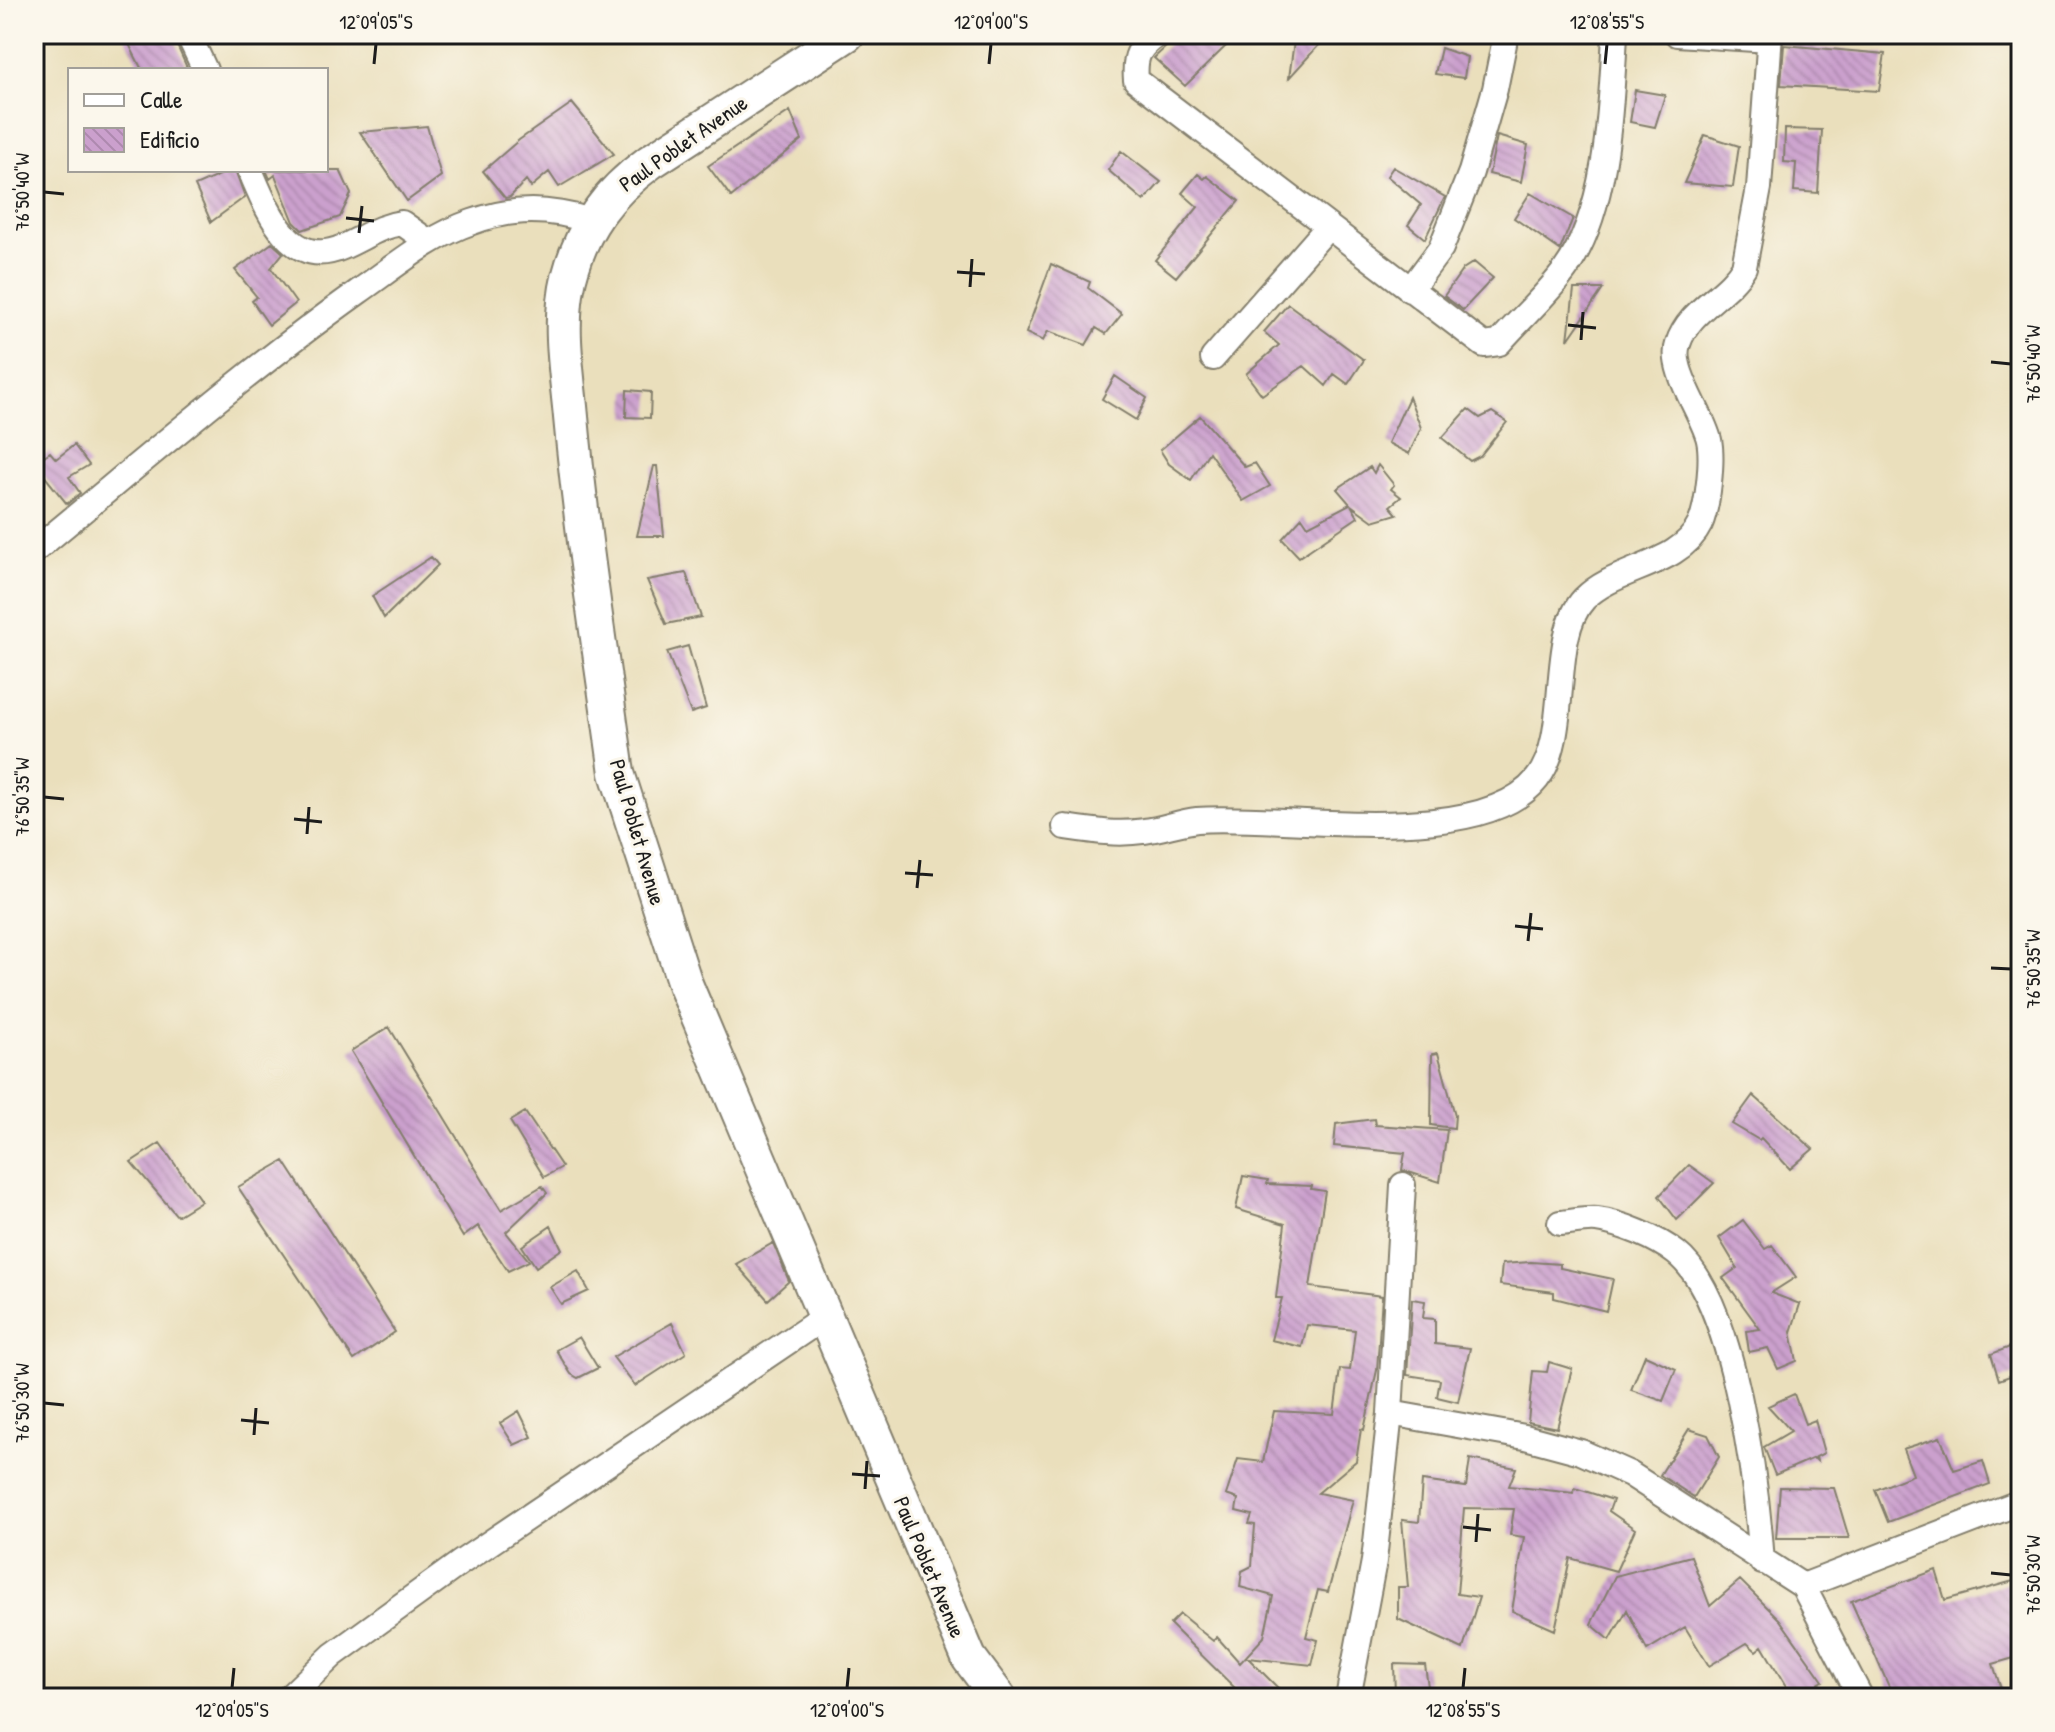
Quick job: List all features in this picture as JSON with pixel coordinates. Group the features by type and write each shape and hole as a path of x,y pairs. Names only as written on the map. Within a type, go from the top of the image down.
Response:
{"main road":[{"name":"Paul Poblet Avenue","path":"847,34 621,183 591,221 569,278 563,311 574,456 617,773 685,984 969,1658 999,1698"}],"street":[{"path":"188,34 204,68"},
{"path":"1158,34 1141,46 1134,60 1136,80 1484,345 1499,343 1565,270 1585,235 1596,201 1612,87 1615,34"},
{"path":"1410,290 1441,248 1471,172 1495,89 1506,34"},
{"path":"1065,827 1114,834 1195,820 1431,823 1498,808 1537,779 1552,747 1571,624 1583,600 1601,587 1680,547 1699,524 1711,464 1709,439 1679,367 1676,348 1681,334 1702,308 1744,267 1759,188 1770,37 1677,34"},
{"path":"251,172 278,229 301,249 327,252 386,225 402,223 429,242"},
{"path":"34,551 289,341 429,242 470,222 503,213 554,210 591,221"},
{"path":"1213,358 1327,228"},
{"path":"1348,1698 1374,1561 1390,1413 1403,1185"},
{"path":"1560,1223 1597,1220 1636,1232 1677,1253 1702,1286 1728,1351 1753,1466 1762,1562"},
{"path":"288,1698 333,1655 460,1563 826,1316"},
{"path":"1390,1413 1525,1437 1581,1452 1630,1474 1803,1586 1861,1698"},
{"path":"1803,1586 2021,1502"}],"building":[{"path":"124,34 172,34 187,68 141,68"},
{"path":"1173,34 1213,34 1226,46 1185,86 1154,58 1167,46"},
{"path":"1295,34 1329,34 1289,78"},
{"path":"1784,45 1885,54 1879,91 1781,85"},
{"path":"1441,48 1467,57 1464,78 1435,74"},
{"path":"1635,90 1665,95 1655,127 1630,122"},
{"path":"572,103 614,154 559,187 549,172 531,187 526,180 510,197 505,198 483,171 519,140"},
{"path":"790,111 802,140 731,197 708,166"},
{"path":"427,126 441,176 407,201 360,132"},
{"path":"1785,129 1822,130 1818,193 1794,191 1796,163 1784,162"},
{"path":"1705,135 1739,146 1733,187 1684,183"},
{"path":"1497,136 1528,145 1521,182 1489,174"},
{"path":"1121,151 1161,182 1144,201 1108,170"},
{"path":"1393,167 1445,197 1425,239 1408,225 1421,205 1387,176"},
{"path":"340,170 351,194 340,217 302,230 294,222 275,175 270,179 267,172"},
{"path":"226,172 236,172 245,197 211,222 195,186"},
{"path":"1198,174 1204,179 1207,176 1239,201 1176,277 1155,260 1198,207 1182,193"},
{"path":"1530,193 1573,218 1560,250 1514,218"},
{"path":"272,243 283,253 271,268 296,303 269,325 252,301 257,297 235,270"},
{"path":"1474,262 1493,278 1463,310 1444,296 1463,269"},
{"path":"1051,264 1090,282 1088,288 1122,314 1106,334 1096,328 1086,345 1048,331 1043,341 1026,333"},
{"path":"1574,289 1603,289 1568,340"},
{"path":"1288,304 1364,360 1348,384 1334,374 1326,386 1304,366 1262,395 1246,374 1279,345 1264,332"},
{"path":"1115,376 1147,398 1136,420 1102,399"},
{"path":"627,390 651,392 650,418 626,417"},
{"path":"1409,397 1421,428 1409,454 1388,443"},
{"path":"1468,409 1480,418 1492,412 1507,422 1480,456 1470,461 1442,438"},
{"path":"1200,416 1245,467 1255,463 1270,486 1243,501 1209,452 1191,480 1169,464 1160,450"},
{"path":"74,445 89,465 69,477 80,493 67,504 34,463 50,452 56,459"},
{"path":"1378,465 1394,485 1391,489 1401,497 1390,506 1397,514 1373,521 1351,505 1358,517 1299,557 1282,539 1302,517 1308,526 1350,504 1337,489 1370,467 1374,473"},
{"path":"654,466 657,466 664,536 637,536"},
{"path":"431,557 438,565 384,618 372,596"},
{"path":"686,573 701,617 666,624 647,580"},
{"path":"688,646 706,708 691,713 667,652"},
{"path":"389,1027 501,1210 542,1186 547,1193 506,1232 529,1261 508,1271 478,1226 463,1237 351,1051"},
{"path":"1438,1053 1455,1115 1454,1128 1431,1125 1432,1054"},
{"path":"1753,1095 1813,1149 1790,1169 1761,1138 1759,1140 1732,1124"},
{"path":"525,1112 562,1167 544,1177 510,1121"},
{"path":"1374,1119 1375,1125 1447,1130 1440,1182 1402,1170 1405,1153 1334,1146 1336,1124"},
{"path":"160,1143 201,1201 177,1216 131,1162"},
{"path":"284,1161 395,1332 354,1360 238,1187"},
{"path":"1689,1165 1714,1183 1677,1220 1659,1196"},
{"path":"1243,1176 1268,1180 1267,1184 1312,1186 1311,1189 1325,1191 1310,1287 1382,1296 1377,1370 1356,1461 1318,1493 1353,1500 1328,1592 1318,1590 1306,1637 1318,1640 1312,1665 1248,1658 1288,1698 1245,1698 1170,1624 1180,1614 1213,1641 1217,1637 1240,1663 1264,1637 1273,1596 1240,1587 1242,1571 1252,1566 1255,1525 1249,1524 1252,1515 1236,1511 1238,1499 1226,1495 1238,1459 1263,1462 1274,1411 1334,1414 1340,1369 1350,1370 1355,1330 1307,1325 1302,1347 1271,1340 1282,1298 1276,1298 1285,1224 1236,1209"},
{"path":"1743,1220 1765,1249 1772,1245 1796,1277 1771,1293 1800,1304 1791,1332 1797,1361 1778,1369 1768,1348 1749,1352 1746,1331 1760,1329 1723,1278 1737,1268 1719,1238"},
{"path":"551,1226 562,1249 536,1267 522,1246"},
{"path":"773,1243 789,1281 768,1300 736,1264"},
{"path":"1502,1264 1560,1264 1560,1268 1613,1279 1606,1311 1554,1298 1554,1292 1500,1285"},
{"path":"578,1271 589,1291 561,1304 550,1287"},
{"path":"1412,1299 1425,1301 1423,1318 1435,1319 1435,1344 1470,1348 1458,1402 1437,1397 1440,1380 1407,1375"},
{"path":"672,1323 686,1353 635,1386 613,1357"},
{"path":"579,1337 598,1368 578,1378 571,1374 556,1350"},
{"path":"2021,1343 2021,1372 1999,1380 1991,1354"},
{"path":"1645,1355 1676,1369 1663,1401 1631,1390"},
{"path":"1549,1362 1572,1369 1557,1428 1528,1422 1533,1371 1547,1372"},
{"path":"1794,1394 1805,1424 1815,1420 1824,1453 1816,1457 1817,1461 1814,1458 1775,1475 1764,1447 1791,1431 1768,1406"},
{"path":"519,1411 532,1437 514,1445 500,1423"},
{"path":"1689,1429 1708,1435 1719,1457 1694,1497 1660,1475"},
{"path":"1940,1437 1954,1470 1983,1461 1990,1484 1888,1522 1875,1490 1913,1475 1903,1449"},
{"path":"1470,1459 1516,1468 1509,1486 1574,1493 1575,1488 1613,1500 1609,1511 1635,1529 1616,1571 1570,1558 1555,1630 1512,1611 1524,1537 1510,1535 1514,1509 1464,1508 1457,1594 1479,1597 1463,1649 1398,1619 1398,1587 1408,1587 1402,1520 1419,1522 1422,1481 1466,1487"},
{"path":"1780,1487 1834,1488 1849,1538 1776,1538"},
{"path":"1691,1556 1710,1606 1740,1580 1780,1620 1823,1681 1793,1698 1762,1646 1756,1651 1747,1643 1709,1666 1685,1627 1647,1650 1627,1610 1610,1640 1591,1624 1615,1576"},
{"path":"1936,1570 1945,1600 2017,1580 2021,1595 2021,1656 1993,1664 2004,1698 1894,1698 1851,1601"},
{"path":"1394,1664 1425,1665 1429,1694 1395,1694"}]}
